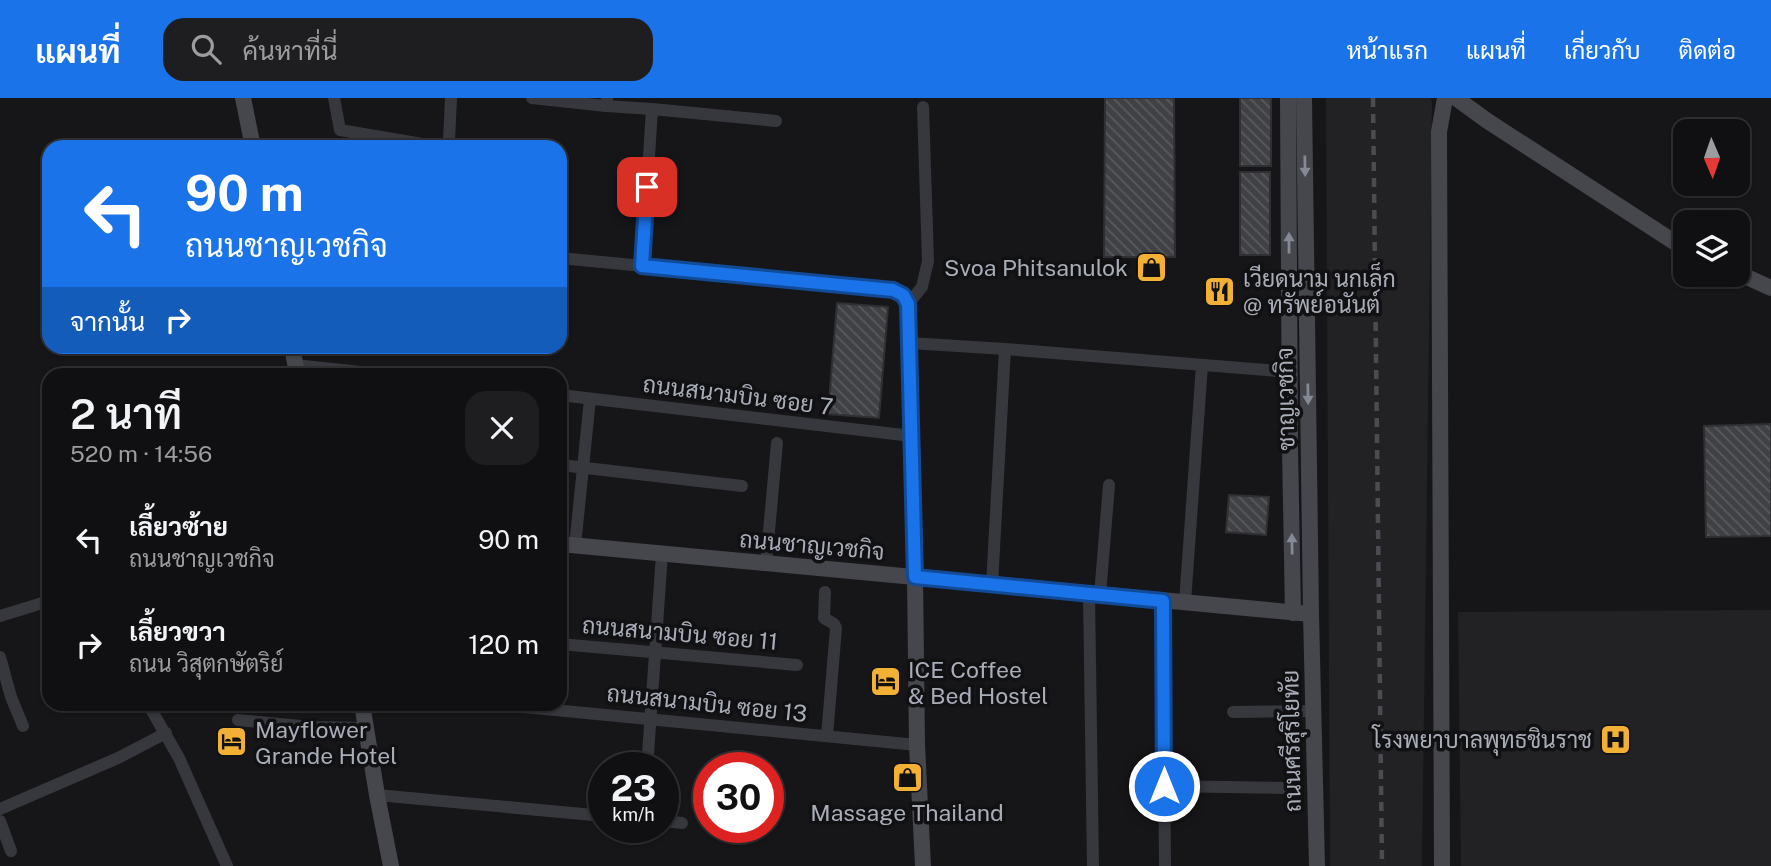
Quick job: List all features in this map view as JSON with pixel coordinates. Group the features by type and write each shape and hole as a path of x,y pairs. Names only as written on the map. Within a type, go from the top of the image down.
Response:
{"street":[{"path":"243,98 252,140"},
{"path":"334,98 340,130 390,140"},
{"path":"449,140 451,98"},
{"path":"532,98 606,102 776,121"},
{"path":"1288,98 1293,613"},
{"name":"ชาญเวชกิจ","path":"1304,98 1311,614"},
{"path":"1442,866 1439,132 1445,98"},
{"path":"1456,98 1673,241"},
{"path":"908,304 922,287 928,261 923,107"},
{"path":"642,266 652,109"},
{"path":"567,259 893,290 903,295 908,304 910,343 917,745 923,866"},
{"path":"1750,278 1771,288"},
{"path":"910,343 1290,372"},
{"path":"992,585 1004,349"},
{"path":"1185,603 1202,365"},
{"name":"ถนนสนามบิน ซอย 7","path":"567,396 912,436"},
{"path":"568,545 583,468 590,399"},
{"path":"766,564 778,443"},
{"path":"567,467 742,486"},
{"path":"1093,866 1094,594 1109,485"},
{"name":"ถนนชาญเวชกิจ","path":"568,545 1311,614"},
{"path":"648,752 662,554"},
{"path":"825,592 824,618 836,628 827,736"},
{"path":"1163,601 1165,866"},
{"path":"0,615 42,603"},
{"name":"ถนนศรีสุริโยทัย","path":"1311,614 1317,866"},
{"name":"ถนนสนามบิน ซอย 11","path":"567,645 797,665"},
{"path":"0,657 10,697 23,726"},
{"name":"ถนนสนามบิน ซอย 13","path":"567,709 917,745"},
{"path":"1233,712 1313,710"},
{"path":"152,711 179,758 227,866"},
{"path":"363,711 391,866"},
{"path":"238,720 311,727 366,728"},
{"path":"0,809 118,758 166,733"},
{"path":"1164,786 1290,788"},
{"path":"377,795 588,815"},
{"path":"0,821 11,851"}],"shaded area":[{"path":"1326,98 1430,98 1432,101 1422,866 1330,866"},
{"name":"โรงพยาบาลพุทธชินราช","path":"1771,610 1771,866 1461,866 1458,612"}],"building":[{"path":"1105,98 1174,98 1175,257 1104,257"},
{"path":"1240,98 1271,98 1271,166 1240,166"},
{"path":"1240,172 1270,172 1270,255 1240,255"},
{"path":"837,303 888,307 879,418 828,414"},
{"path":"1771,424 1771,536 1706,537 1704,426"},
{"path":"1229,495 1269,497 1266,535 1226,532"}],"railway":[{"path":"1373,98 1382,866"}],"place":[{"name":"Svoa Phitsanulok","path":"1151,267"},
{"name":"เวียดนาม นกเล็ก @ ทรัพย์อนันต์","path":"1220,291"},
{"name":"ICE Coffee & Bed Hostel","path":"885,682"},
{"name":"โรงพยาบาลพุทธชินราช","path":"1615,739"},
{"name":"Mayflower Grande Hotel","path":"232,742"},
{"name":"Massage Thailand","path":"907,778"}],"route":[{"path":"647,187 642,266 893,290 903,295 908,304 910,343 915,577 1163,601 1164,786"}]}
